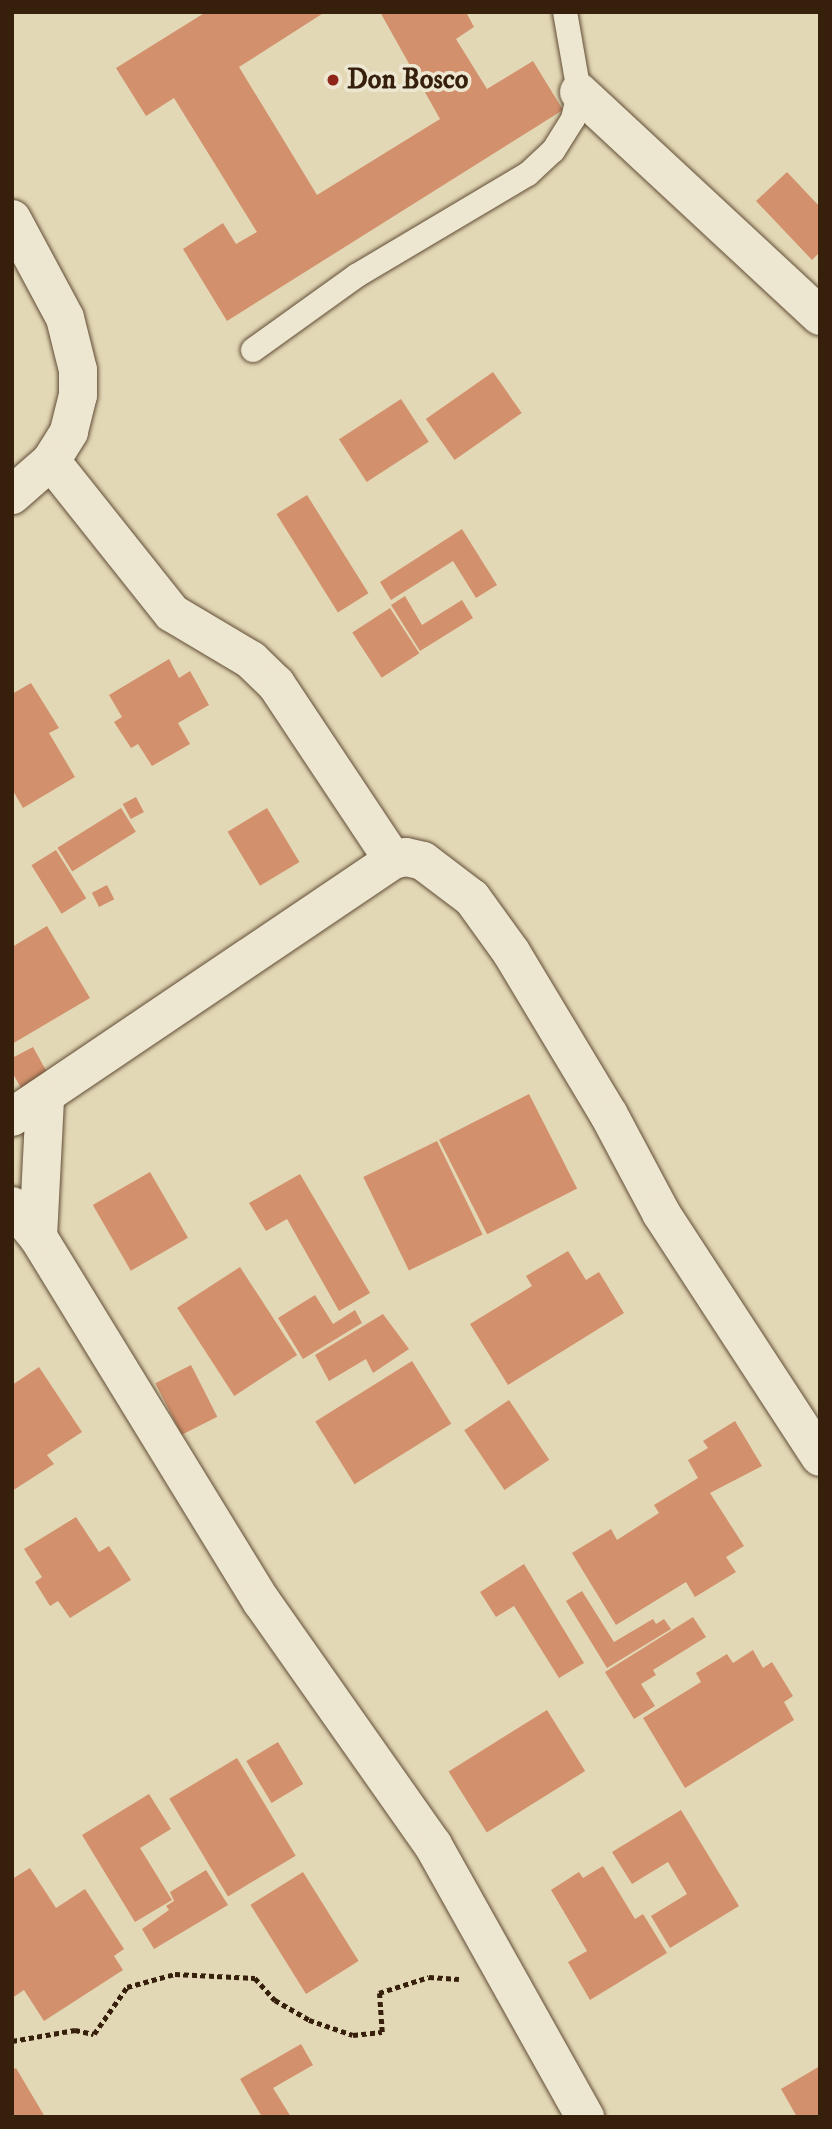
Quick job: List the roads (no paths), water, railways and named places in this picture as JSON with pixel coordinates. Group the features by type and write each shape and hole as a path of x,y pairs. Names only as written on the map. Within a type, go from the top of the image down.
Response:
{"street":[{"path":"579,92 820,316"},
{"path":"12,219 57,299 78,370 75,415 51,461 12,495"},
{"path":"51,461 172,613 251,660 276,684 393,860"},
{"path":"12,1117 45,1099 393,860 406,857 423,861 463,889 489,919 535,988 701,1279 820,1457"},
{"path":"38,1237 45,1099"},
{"path":"12,1206 38,1237 255,1591 433,1845 511,1990 585,2117"}],"lane":[{"path":"253,350 356,276 528,174 553,151 573,119 579,92 565,12"}],"place":[{"name":"Don Bosco","path":"333,80"}]}
